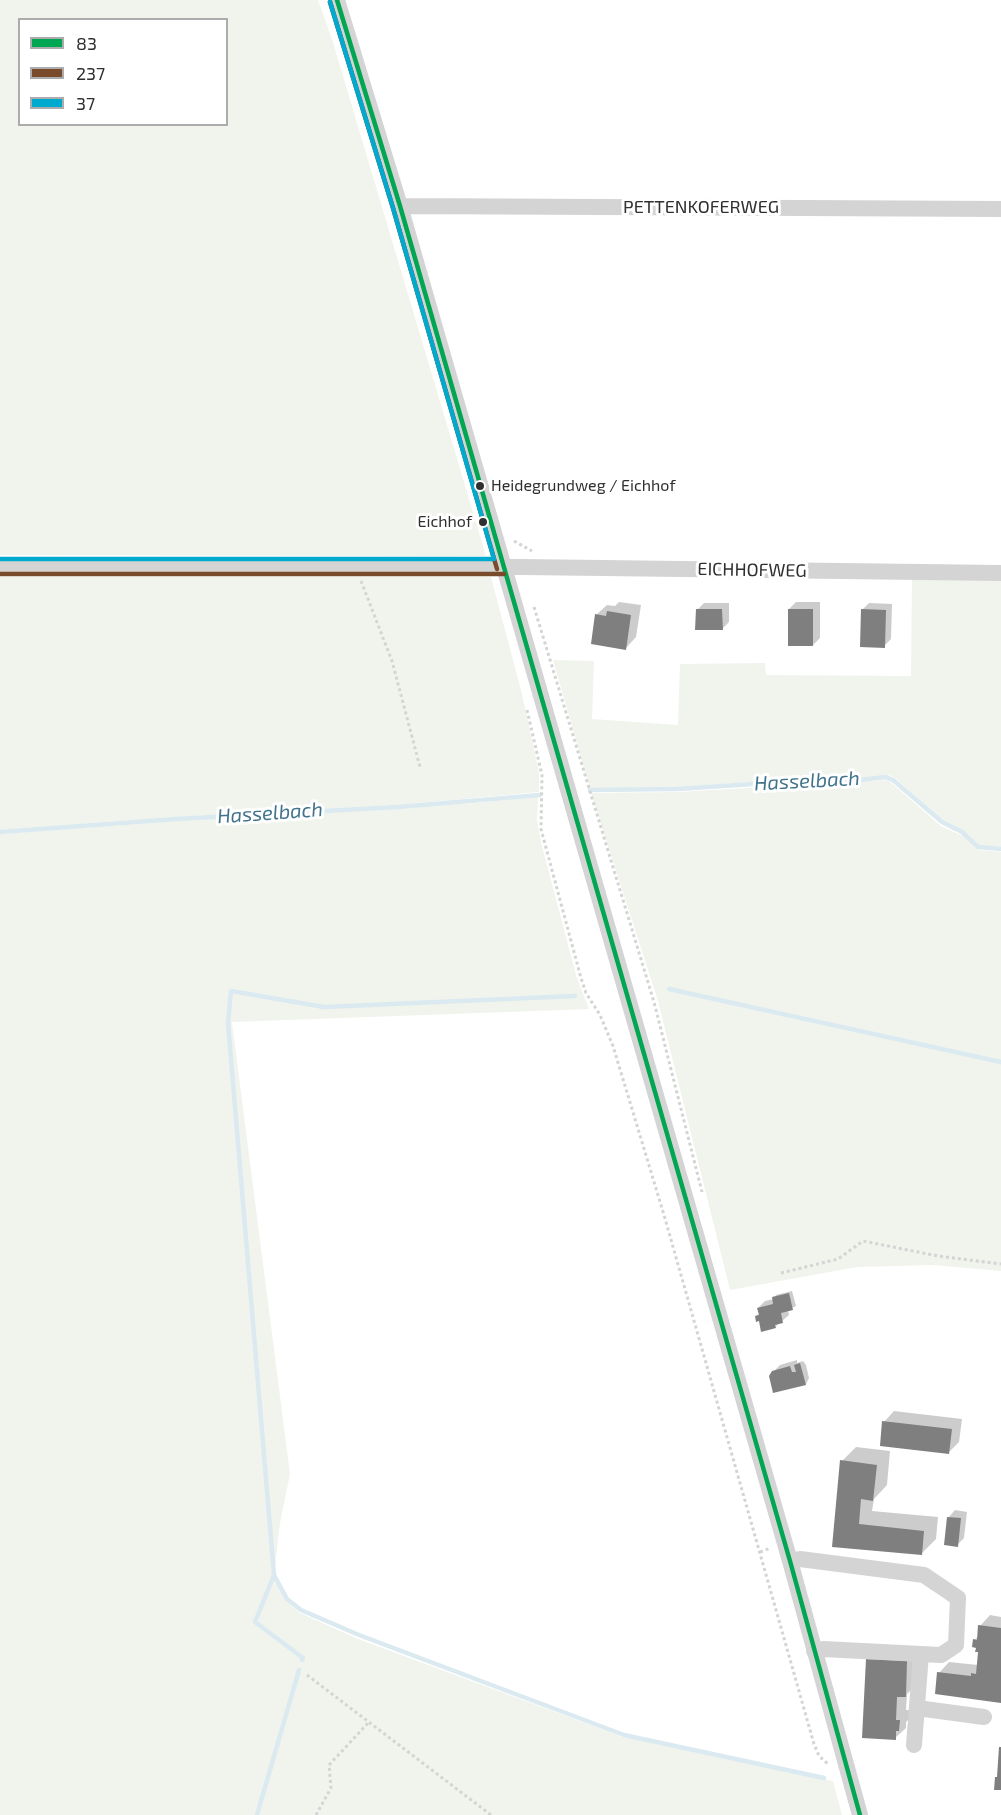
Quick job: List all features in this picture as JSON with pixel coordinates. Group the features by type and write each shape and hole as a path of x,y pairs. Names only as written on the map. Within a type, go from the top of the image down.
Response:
{"street":[{"path":"337,0 400,206 790,1561 860,1815"},
{"name":"PETTENKOFERWEG","path":"400,206 1001,208"},
{"name":"EICHHOFWEG","path":"0,566 504,567 1001,573"},
{"path":"790,1561 801,1559 924,1575 958,1598 956,1645 941,1655 824,1649 814,1651"},
{"path":"914,1745 921,1654"},
{"path":"917,1708 984,1717"}],"path":[{"path":"357,568 392,661 420,767"},
{"path":"532,602 654,1002 703,1195"},
{"path":"525,706 542,775 541,829 581,978 586,993 600,1015 613,1046 664,1215 814,1744 819,1756 832,1768"},
{"path":"781,1273 838,1259 863,1241 938,1256 1001,1264"},
{"path":"307,1675 491,1815"},
{"path":"316,1815 331,1788 329,1765 369,1722"}],"shaded area":[{"path":"0,0 318,0 332,39 486,556 0,555"},
{"path":"0,577 491,577 522,694 539,772 539,792 395,805 174,817 0,830"},
{"path":"912,579 1001,580 1001,848 978,846 963,831 943,821 889,775 850,780 590,789 553,660 594,661 592,719 678,725 680,664 765,663 766,675 911,676"},
{"path":"888,780 941,826 963,836 978,850 1001,852 1001,1271 933,1265 857,1267 730,1290 658,1001 591,793 677,792"},
{"path":"538,797 537,820 541,842 576,975 589,1009 232,1022 290,1474 280,1523 274,1575 285,1600 300,1613 358,1639 623,1737 833,1781 842,1815 0,1815 0,834"}],"building":[{"path":"696,609 722,609 723,630 695,630"},
{"path":"788,609 813,609 813,646 788,646"},
{"path":"861,609 886,610 885,648 860,647"},
{"path":"607,611 631,615 626,650 591,644 595,614 606,616"},
{"path":"789,1293 793,1310 781,1313 783,1323 775,1325 776,1328 761,1332 759,1321 756,1322 755,1316 759,1315 757,1308 773,1304 772,1297"},
{"path":"800,1363 806,1385 773,1393 769,1376 772,1371 790,1366 792,1372 796,1372 794,1365"},
{"path":"882,1421 952,1429 949,1454 880,1446"},
{"path":"840,1460 877,1465 873,1501 861,1499 859,1524 924,1531 922,1555 832,1547"},
{"path":"947,1517 961,1518 958,1547 944,1545"},
{"path":"978,1625 1001,1628 1001,1703 935,1694 937,1672 971,1676 971,1673 976,1674 978,1652 975,1652 976,1648 972,1647 973,1639 977,1640"},
{"path":"866,1659 907,1661 906,1697 897,1697 896,1720 900,1720 896,1740 862,1738"},
{"path":"999,1747 1001,1747 1001,1790 994,1790 995,1777 997,1777"}],"waterway":[{"name":"Hasselbach","path":"590,790 677,789 851,781 886,777 893,780 942,822 962,832 978,847 1001,849"},
{"name":"Hasselbach","path":"0,832 176,819 397,807 540,795"},
{"path":"669,989 1001,1062"},
{"path":"575,996 324,1007 231,991 228,1023 274,1575 287,1599 301,1610 359,1635 624,1735 824,1778"},
{"path":"274,1575 255,1622 303,1658 302,1660"},
{"path":"257,1815 299,1670"}],"transit line":[{"name":"83","path":"337,0 400,206 790,1561 860,1815"},
{"name":"237","path":"330,2 393,208 497,569"},
{"name":"37","path":"0,559 494,559 393,208 330,2"},
{"name":"237","path":"0,574 504,574"}],"place":[{"name":"Heidegrundweg / Eichhof","path":"480,486"},
{"name":"Eichhof","path":"483,522"}]}
